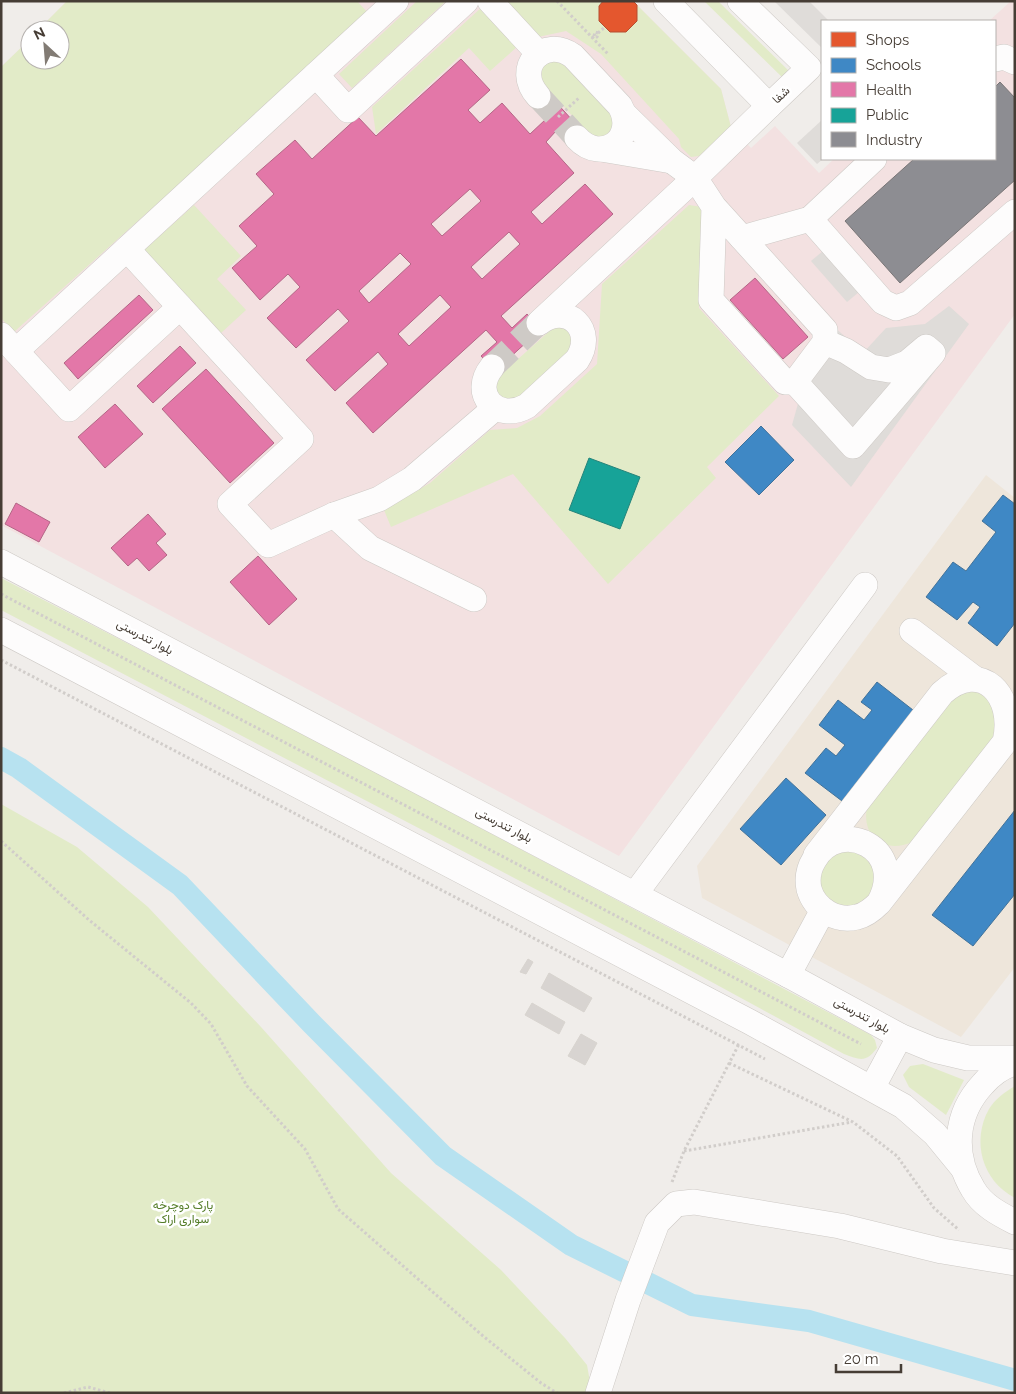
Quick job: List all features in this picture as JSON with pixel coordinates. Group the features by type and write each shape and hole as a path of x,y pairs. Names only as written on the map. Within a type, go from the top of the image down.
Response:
{"street":[{"path":"180,307 69,408 9,343 127,249 396,1"},
{"path":"316,75 348,110 466,1"},
{"path":"490,1 539,54"},
{"name":"شفا","path":"666,1 769,106 809,68 740,1"},
{"path":"538,96 529,83 528,71 532,60 539,54 553,48 565,50 597,81 620,106 625,115 672,161 696,178 714,207 825,330 825,342 795,382"},
{"path":"996,58 1004,57 1015,62"},
{"path":"492,367 485,376 483,388 486,399 495,408 506,412 518,412 577,360 583,351 585,339 581,328 573,319 562,315 550,316 539,323 696,178 769,106"},
{"path":"601,149 612,146 621,138 626,127 625,115"},
{"path":"577,138 589,148 672,161"},
{"path":"742,238 810,219 873,160"},
{"path":"714,207 711,300 785,382 795,382 853,446 934,353 926,347 907,363 889,370 871,367 846,350 825,342"},
{"path":"810,219 883,302 896,308 910,303 1015,212"},
{"path":"127,249 301,439 230,504 268,545 334,515 379,499 412,479 495,408"},
{"path":"581,328 586,278"},
{"path":"334,515 370,548 474,599"},
{"name":"بلوار تندرستی","path":"1,562 635,894 900,1036 934,1050 968,1058 1015,1058"},
{"path":"635,894 865,585"},
{"path":"1,630 904,1106 935,1134 962,1167 974,1191 992,1210 1015,1222"},
{"path":"912,631 974,678 986,681 997,687 1006,696 1013,713 1010,732 1005,742 879,903 859,917 834,916 824,910 815,901 810,890 808,878 810,865 816,855 942,693 950,685 974,678"},
{"path":"816,855 826,846 837,841 849,839 872,847 881,856 888,880 885,892 879,903"},
{"path":"788,975 824,910"},
{"path":"872,1088 900,1036"},
{"path":"962,1167 958,1142 962,1118 972,1095 989,1077 1015,1063"},
{"path":"598,1393 628,1300 657,1223 676,1204 694,1202 840,1226 942,1251 1015,1264"}],"path":[{"path":"557,1 609,55"},
{"path":"598,33 605,26"},
{"path":"558,117 597,81"},
{"path":"1,594 861,1044"},
{"path":"1,660 772,1063"},
{"path":"1,842 89,920 191,1003 211,1024 247,1086 305,1149 338,1209 483,1336 557,1393"},
{"path":"845,1074 873,1021"},
{"path":"671,1187 684,1151 729,1063 853,1122 896,1156 934,1208 964,1234"},
{"path":"684,1151 853,1122"},
{"path":"64,1393 88,1387 110,1393"}],"shaded area":[{"path":"67,1 633,1 721,89 731,127 751,148 775,126 819,173 833,160 996,160 996,20 990,20 1011,1 1015,1 1015,314 619,856 1,525 1,67 20,49 20,70 70,70 70,20 48,20"},
{"path":"774,1 809,1 828,20 821,20 821,47"},
{"path":"821,121 822,160 817,164 797,143"},
{"path":"823,251 859,292 847,302 811,261"},
{"path":"949,306 969,324 851,487 792,425 799,400 830,323 863,353 886,328 925,324"},
{"path":"986,475 1015,498 1015,967 961,1037 702,898 697,866"}],"green space":[{"path":"67,1 357,1 369,14 14,332 1,318 1,67 20,49 20,70 70,70 70,20 48,20"},
{"path":"417,1 446,1 352,88 339,74"},
{"path":"505,1 633,1 721,89 731,127 699,156 691,157 681,147 679,139 601,54 566,31 538,37"},
{"path":"704,1 718,1 792,74 786,81"},
{"path":"482,7 518,46 490,71 469,48 376,134 372,107"},
{"path":"548,61 560,61 610,112 614,118 612,131 600,138 588,133 544,85 541,69 544,64"},
{"path":"194,205 241,256 217,279 246,310 221,333 144,250"},
{"path":"689,205 702,207 699,308 779,396 707,467 716,478 608,584 513,474 391,527 384,510 430,483 490,430 517,428 540,416 597,364 602,284"},
{"path":"554,327 567,329 573,340 568,353 520,397 507,401 497,394 496,380 500,375"},
{"path":"1,578 307,736 871,1035 875,1040 877,1048 869,1056 862,1059 844,1054 673,961 1,610"},
{"path":"964,689 991,694 1001,728 912,842 893,846 884,844 871,834 866,818 867,807 949,700"},
{"name":"پارک دوچرخه سواری اراک","path":"1,804 77,847 148,907 261,1027 391,1173 501,1270 565,1338 587,1365 592,1393 1,1393"},
{"path":"849,849 866,855 878,880 865,903 847,908 830,902 819,887 820,869 824,860"},
{"path":"923,1064 964,1080 946,1115 909,1087 903,1075 910,1066"},
{"path":"1015,1086 1015,1198 994,1181 988,1171 983,1159 981,1134 989,1109 1000,1096"}],"building: Shops":[{"path":"603,1 633,1 637,5 637,21 626,32 610,32 599,21 599,6"}],"building: Schools":[{"path":"761,426 794,460 759,495 725,462"},
{"path":"1003,495 1015,504 1015,623 997,646 968,623 980,607 973,602 957,620 926,597 953,562 966,571 996,532 982,521"},
{"path":"877,682 913,710 842,801 805,773 826,748 836,756 845,745 819,725 838,700 864,720 872,710 861,702"},
{"path":"786,778 826,815 781,865 740,829"},
{"path":"1015,810 1015,894 973,946 932,915"}],"building: Health":[{"path":"461,59 490,90 468,110 480,123 502,103 530,134 546,119 531,103 545,90 583,132 569,145 556,131 546,142 574,173 531,212 542,224 585,184 613,214 501,316 512,328 527,314 541,329 495,371 481,356 497,342 486,330 373,433 346,403 388,364 378,352 335,391 306,360 349,321 338,309 296,348 267,318 300,287 288,274 260,300 232,268 257,246 239,226 274,194 256,174 295,140 312,159 358,117 376,136","holes":["470,189 481,201 442,236 431,224","509,232 520,244 482,279 471,267","400,253 411,264 369,303 359,291","440,295 451,307 409,346 398,334"]},
{"path":"755,278 808,337 783,359 730,300"},
{"path":"139,295 153,310 78,379 64,363"},
{"path":"180,346 196,363 153,403 137,386"},
{"path":"206,369 274,443 230,483 162,409"},
{"path":"115,404 143,434 105,468 78,437"},
{"path":"16,503 50,522 39,542 5,524"},
{"path":"148,514 166,534 156,543 167,555 149,571 137,558 128,566 111,548"},
{"path":"258,556 297,599 269,625 230,582"}],"building: Public":[{"path":"589,458 640,477 620,529 569,510"}],"building: Industry":[{"path":"1000,82 1015,98 1015,180 900,283 845,221 913,160 996,160 996,86"}],"building: Other":[{"path":"528,959 533,962 526,974 520,972"},
{"path":"549,973 592,998 584,1012 541,988"},
{"path":"532,1003 565,1022 559,1034 525,1015"},
{"path":"581,1034 597,1043 585,1065 568,1056"}],"waterway":[{"path":"1,758 19,768 180,885 312,1024 443,1156 571,1245 692,1305 809,1321 1015,1380"}],"tunnel":[{"path":"538,96 577,138"},
{"path":"492,367 537,324"}]}
